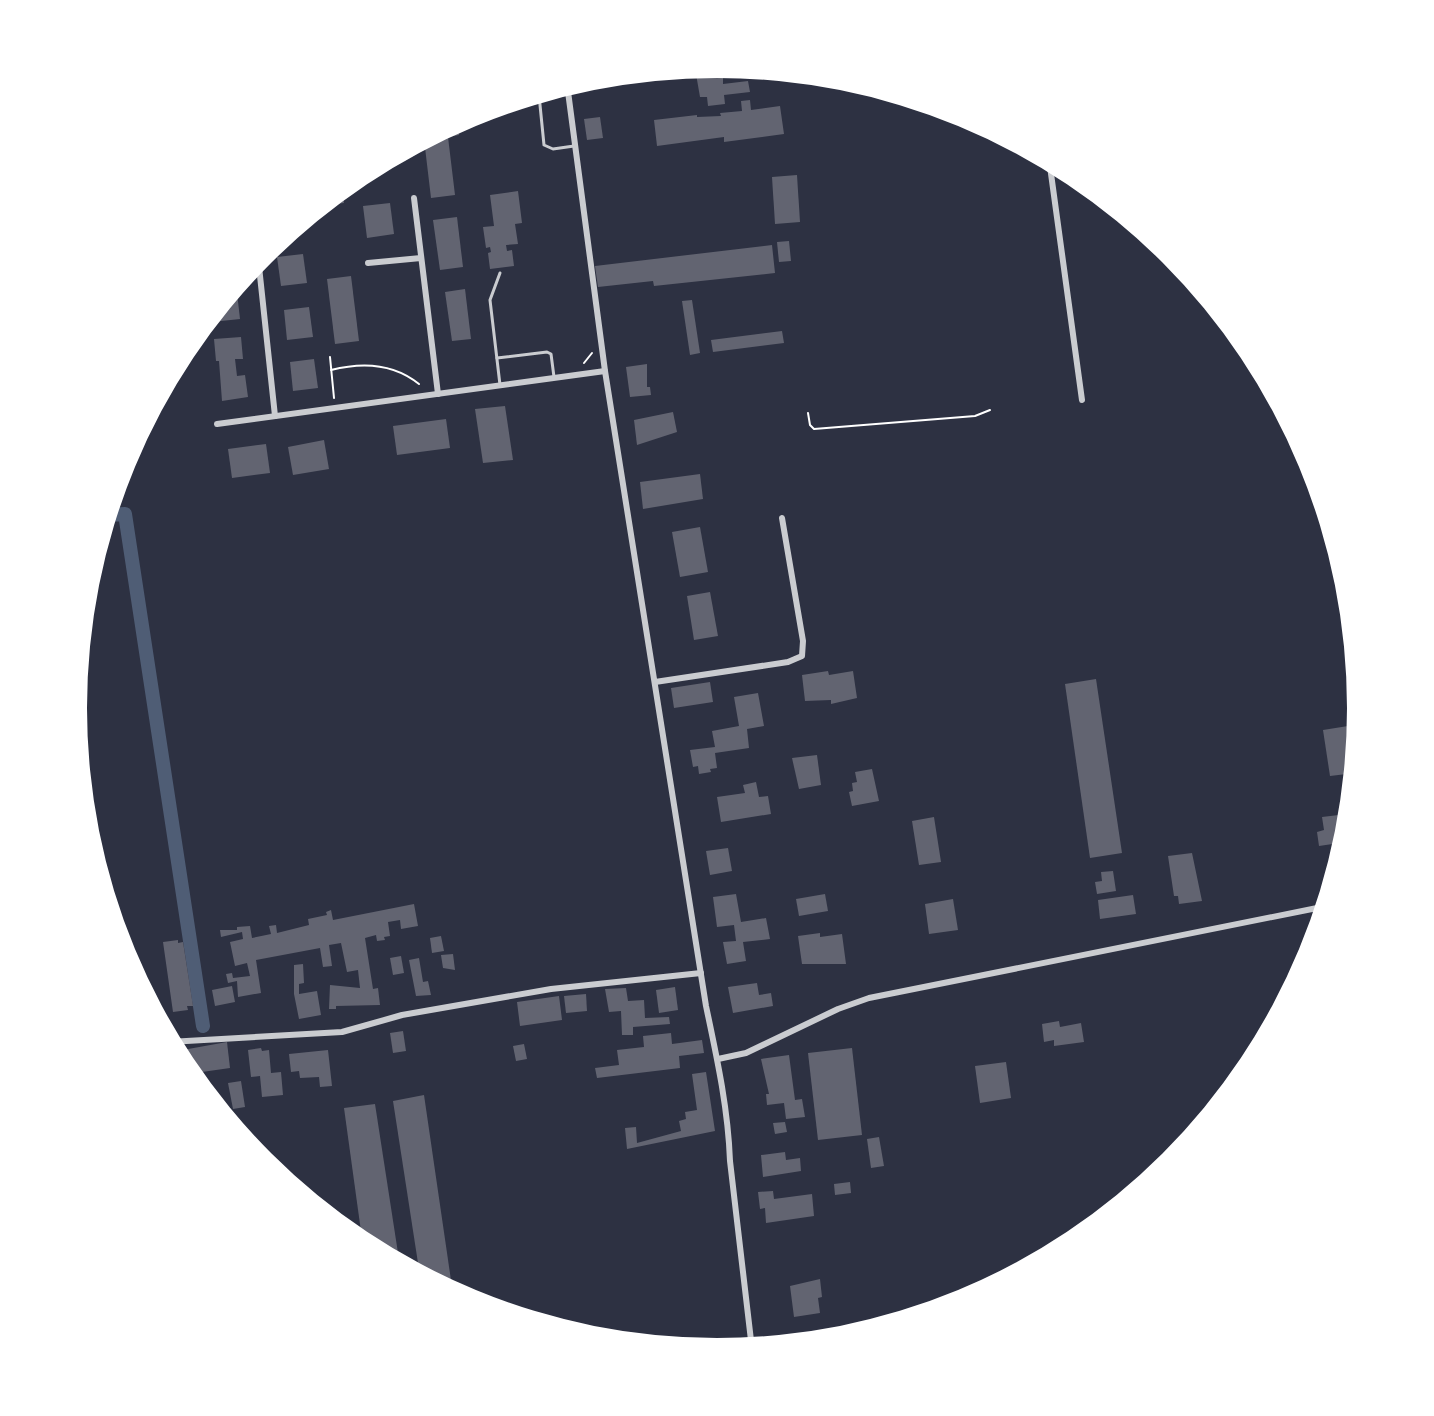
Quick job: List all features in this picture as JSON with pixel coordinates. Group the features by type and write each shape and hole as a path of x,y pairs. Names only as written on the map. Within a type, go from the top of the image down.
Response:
{"street":[{"path":"569,96 605,371 729,1131 751,1337"},
{"path":"1051,174 1082,400"},
{"path":"414,198 438,394"},
{"path":"368,263 421,258"},
{"path":"260,275 275,416"},
{"path":"217,424 605,371"},
{"path":"655,682 788,662 802,656 803,641 782,518"},
{"path":"718,1059 746,1053 838,1009 869,998 1315,908"},
{"path":"182,1041 342,1032 402,1015 551,989 701,973"}],"lane":[{"path":"540,103 544,145 553,149 574,146"},
{"path":"500,273 490,300 500,385"},
{"path":"497,358 547,352 551,354 554,377"}],"path":[{"path":"581,364 591,355 593,348"},
{"path":"330,357 334,399"},
{"path":"331,370 357,365 375,366 403,374 420,385"},
{"path":"808,413 814,429 975,416 990,410"}],"building":[{"path":"697,78 723,78 723,84 748,81 750,92 724,95 725,104 708,106 707,97 700,97"},
{"path":"750,100 751,110 780,106 784,134 724,142 724,137 657,146 654,120 697,115 721,116 720,113 742,111 741,101"},
{"path":"600,117 603,138 587,140 584,119"},
{"path":"448,138 455,195 431,198 425,150"},
{"path":"797,175 800,222 775,224 772,177"},
{"path":"518,191 522,223 515,224 518,244 506,245 507,251 512,250 514,266 490,269 488,253 491,252 490,247 486,248 483,227 494,226 490,195"},
{"path":"390,203 394,234 367,238 363,206"},
{"path":"457,217 463,267 440,270 433,220"},
{"path":"789,241 791,261 779,262 777,242"},
{"path":"772,245 775,273 654,286 653,281 598,287 595,266"},
{"path":"303,254 307,283 281,286 278,257"},
{"path":"351,276 359,341 335,344 327,279"},
{"path":"465,289 471,339 452,341 445,292"},
{"path":"238,299 240,319 219,321"},
{"path":"692,300 700,353 690,355 682,301"},
{"path":"309,307 313,337 287,340 284,310"},
{"path":"782,331 784,343 713,352 711,340"},
{"path":"241,337 243,359 235,359 237,376 245,375 248,397 222,401 214,339"},
{"path":"314,359 318,388 293,391 290,362"},
{"path":"647,364 647,387 650,387 651,395 630,397 626,367"},
{"path":"505,406 513,460 483,463 475,409"},
{"path":"673,412 677,432 637,445 634,420"},
{"path":"446,419 450,448 397,455 393,426"},
{"path":"324,440 329,469 293,475 288,447"},
{"path":"266,444 270,473 232,478 228,449"},
{"path":"700,474 703,499 643,509 640,482"},
{"path":"700,527 708,572 680,577 672,532"},
{"path":"710,592 718,636 694,640 687,596"},
{"path":"828,671 829,675 853,671 857,698 831,704 831,700 805,701 802,675"},
{"path":"1096,679 1122,853 1090,858 1065,684"},
{"path":"710,682 713,702 674,708 671,688"},
{"path":"758,693 764,726 747,729 749,748 715,753 717,768 699,774 698,766 693,767 690,750 715,747 712,731 739,726 734,697"},
{"path":"1347,726 1344,774 1330,776 1323,730"},
{"path":"817,755 821,785 799,789 792,758"},
{"path":"872,769 879,801 852,806 849,792 853,791 852,783 857,782 855,772"},
{"path":"756,782 759,797 768,796 771,814 721,822 717,797 745,793 743,785"},
{"path":"1338,815 1332,844 1319,846 1317,832 1324,830 1322,817"},
{"path":"934,817 941,862 919,865 912,821"},
{"path":"728,848 732,871 710,875 706,851"},
{"path":"1192,853 1202,901 1179,904 1178,896 1174,896 1168,856"},
{"path":"1113,871 1116,891 1097,894 1095,882 1102,881 1101,872"},
{"path":"736,894 741,922 766,918 770,939 743,942 746,961 727,964 723,942 736,941 734,925 717,927 713,897"},
{"path":"825,894 828,911 799,916 796,899"},
{"path":"1133,895 1136,914 1100,919 1098,900"},
{"path":"953,899 958,930 929,934 925,904"},
{"path":"414,904 418,926 401,929 400,920 388,922 390,936 384,937 385,940 377,941 376,935 365,938 373,989 378,988 380,1005 336,1006 336,1009 329,1009 330,985 360,988 358,970 347,972 341,943 329,945 332,966 323,967 320,948 256,960 261,993 238,997 237,981 228,983 226,974 232,973 233,978 250,976 247,963 235,966 230,942 243,939 242,932 221,937 220,930 250,926 252,938 271,934 269,926 276,925 277,933 309,925 308,919 327,915 326,912 331,910 333,920"},
{"path":"820,933 820,937 842,934 846,964 802,964 798,936"},
{"path":"441,936 444,951 432,953 430,938"},
{"path":"178,940 178,943 183,942 193,1006 173,1012 163,942"},
{"path":"453,954 455,970 443,968 441,955"},
{"path":"401,956 404,973 393,975 390,958"},
{"path":"419,958 423,982 428,981 431,995 416,996 409,960"},
{"path":"303,964 304,983 299,984 299,994 317,991 321,1015 299,1019 294,994 294,965"},
{"path":"757,983 759,995 771,993 773,1006 733,1013 728,987"},
{"path":"232,986 235,1002 215,1006 212,990"},
{"path":"675,987 678,1010 659,1013 656,990"},
{"path":"626,988 628,1001 644,1000 645,1018 669,1017 670,1024 633,1027 633,1035 622,1035 621,1011 609,1012 605,989"},
{"path":"586,994 587,1011 566,1013 564,996"},
{"path":"559,996 562,1020 520,1026 517,1002"},
{"path":"1059,1021 1060,1027 1081,1023 1084,1042 1054,1046 1054,1040 1044,1042 1042,1024"},
{"path":"403,1031 406,1051 393,1053 390,1033"},
{"path":"671,1033 672,1044 702,1040 704,1053 679,1056 680,1068 597,1078 595,1068 619,1065 617,1050 644,1047 643,1036"},
{"path":"227,1042 230,1068 203,1072 187,1049"},
{"path":"524,1044 527,1059 516,1061 513,1046"},
{"path":"261,1048 262,1051 269,1050 271,1073 281,1072 283,1095 262,1097 260,1076 251,1077 248,1050"},
{"path":"852,1048 862,1135 818,1140 808,1053"},
{"path":"328,1050 332,1086 320,1087 319,1077 300,1078 299,1071 291,1072 289,1054"},
{"path":"789,1055 795,1100 802,1099 805,1117 786,1119 784,1103 767,1105 766,1094 769,1094 761,1059"},
{"path":"1006,1062 1011,1098 980,1103 975,1066"},
{"path":"706,1072 715,1131 627,1149 625,1128 636,1127 637,1143 681,1131 679,1121 686,1119 685,1112 697,1110 692,1074"},
{"path":"241,1081 245,1107 233,1109 228,1083"},
{"path":"424,1095 451,1279 418,1262 393,1101"},
{"path":"375,1104 398,1251 360,1227 344,1108"},
{"path":"785,1122 787,1132 775,1134 773,1123"},
{"path":"879,1137 884,1166 871,1168 867,1139"},
{"path":"785,1152 786,1160 800,1158 801,1171 763,1177 761,1155"},
{"path":"850,1182 851,1193 835,1195 834,1184"},
{"path":"773,1191 774,1199 812,1194 814,1216 766,1223 765,1208 760,1209 758,1192"},
{"path":"820,1279 820,1313 794,1317 790,1286"}],"waterway":[{"path":"117,514 125,514 203,1026"}]}
